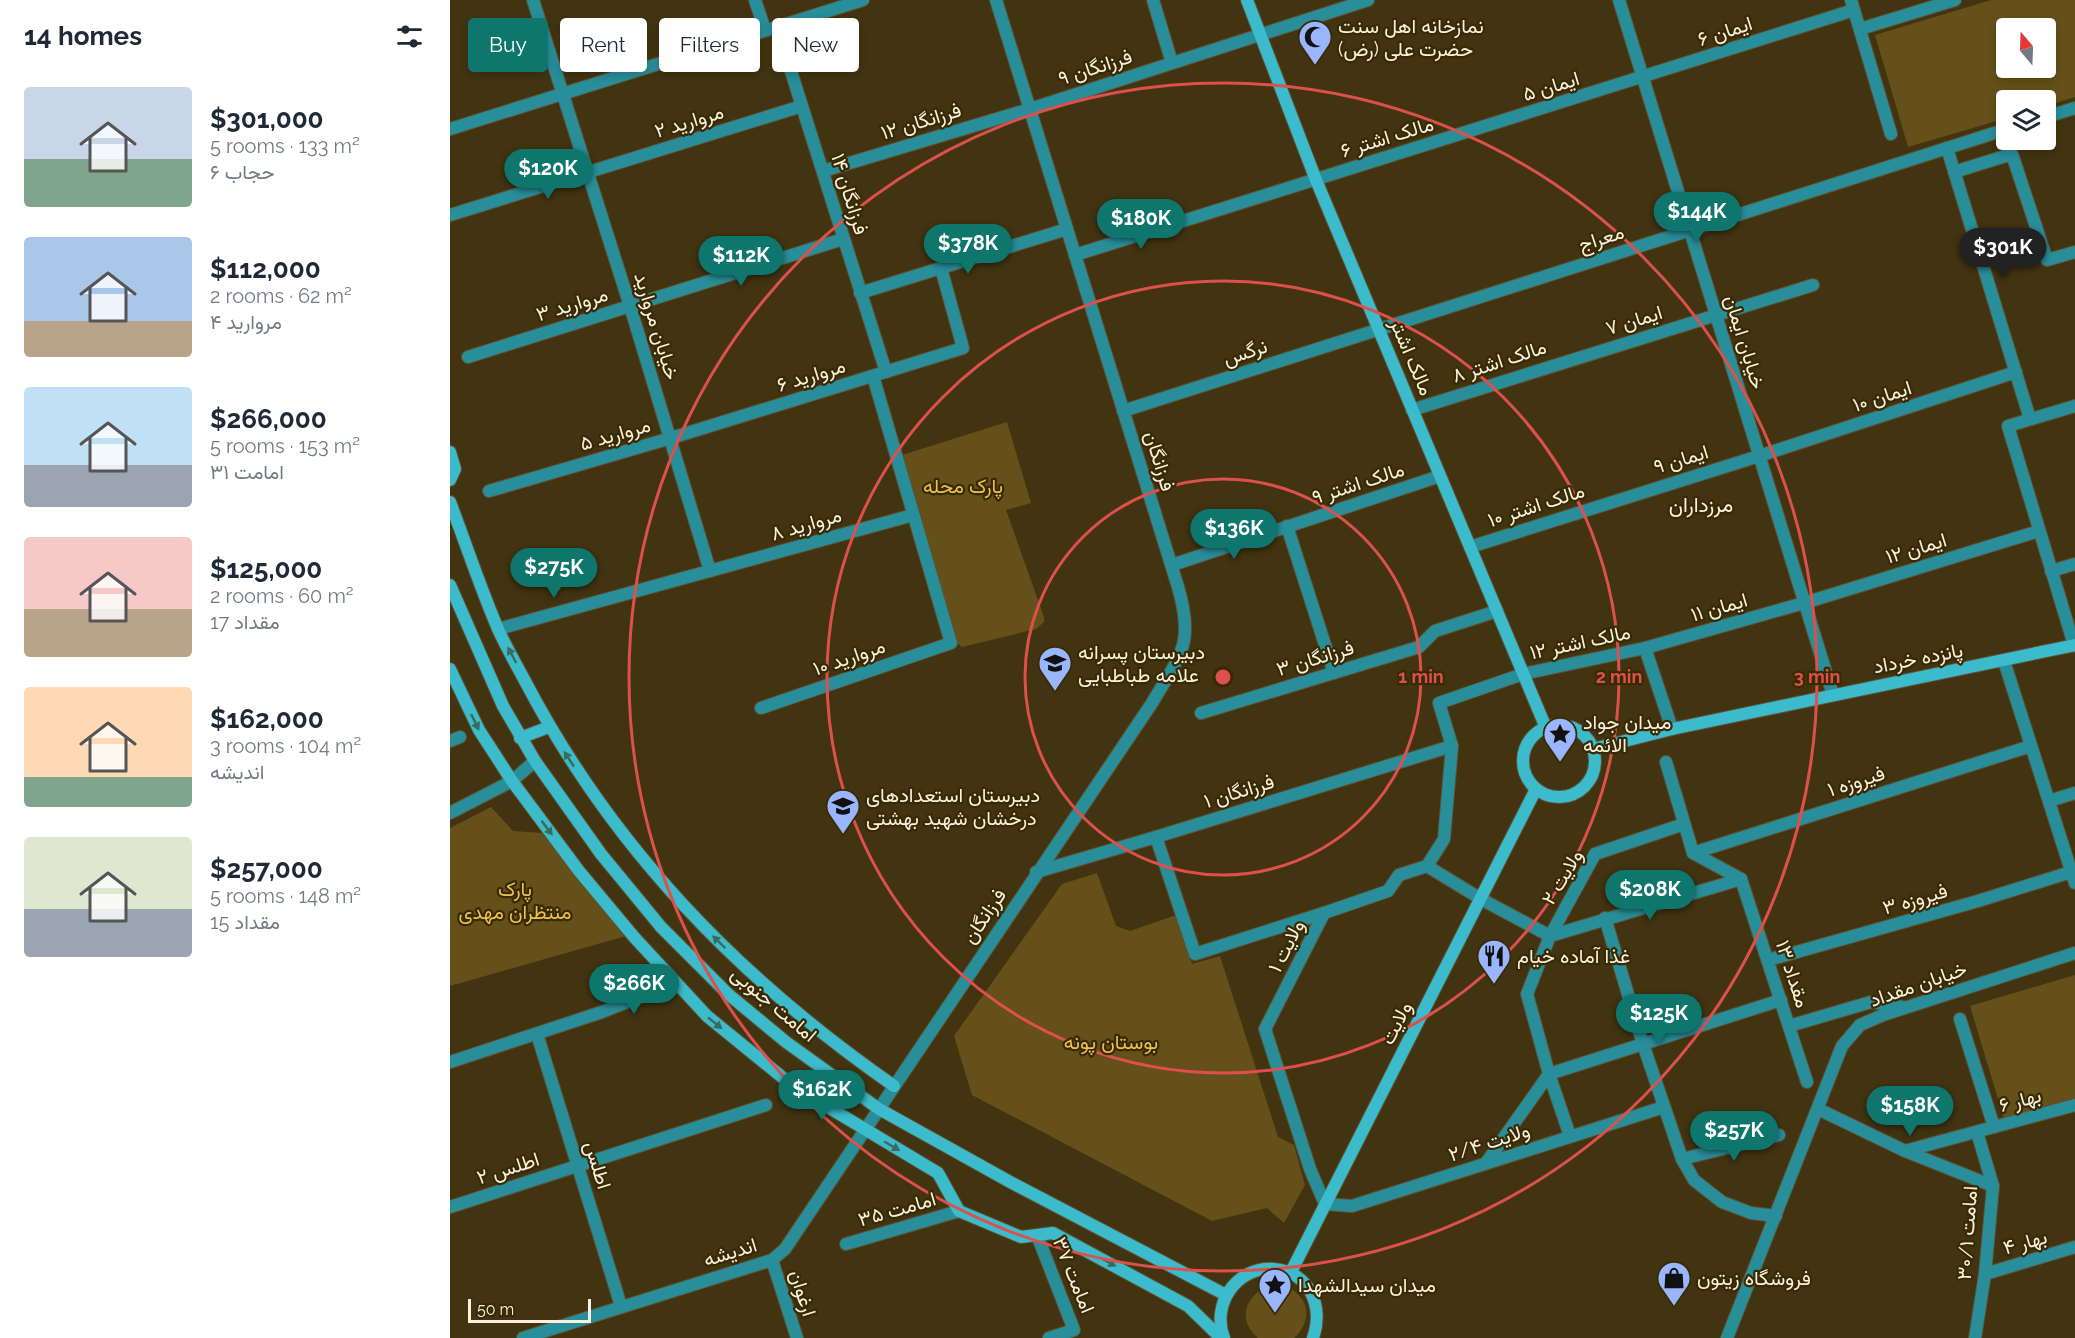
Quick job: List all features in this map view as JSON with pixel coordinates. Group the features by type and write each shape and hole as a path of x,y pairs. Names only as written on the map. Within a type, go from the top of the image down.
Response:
{"street":[{"name":"خیابان مروارید","path":"532,0 630,306 710,571"},
{"name":"فرزانگان ۱۴","path":"755,0 771,28 802,106 823,171 860,293 913,515 951,643"},
{"path":"450,129 863,0"},
{"name":"فرزانگان","path":"879,1109 1152,702 1185,642 1184,607 1172,565 996,0"},
{"path":"1153,0 1172,63"},
{"name":"مالک اشتر","path":"1247,0 1316,180 1546,728"},
{"name":"فرزانگان ۹","path":"1030,109 1368,0"},
{"name":"خیابان ایمان","path":"1619,0 1833,695"},
{"path":"1860,29 1955,0"},
{"path":"1852,5 1891,134"},
{"name":"ایمان ۶","path":"1643,78 1852,5"},
{"name":"ایمان ۵","path":"1470,131 1643,78"},
{"name":"مروارید ۲","path":"450,215 802,106"},
{"path":"2056,114 2075,108"},
{"name":"فرزانگان ۱۲","path":"823,171 1030,109"},
{"name":"مالک اشتر ۶","path":"1075,255 1470,131"},
{"name":"معراج","path":"1379,329 1996,132"},
{"path":"1947,148 2030,419"},
{"path":"1954,172 2012,154 2047,260 2075,252"},
{"path":"860,293 1067,229"},
{"name":"مروارید ۳","path":"468,357 843,239"},
{"name":"مروارید ۶","path":"671,438 963,348 941,268"},
{"name":"ایمان ۷","path":"1563,362 1813,285"},
{"name":"نرگس","path":"1124,411 1379,329"},
{"name":"مالک اشتر ۸","path":"1412,410 1563,362"},
{"name":"ایمان ۱۰","path":"1759,456 2016,372"},
{"path":"2074,645 2008,426 2075,406"},
{"name":"مروارید ۵","path":"489,490 671,438"},
{"path":"450,452 455,469 450,480"},
{"name":"ایمان ۹","path":"1614,500 1759,456"},
{"name":"مالک اشتر ۹","path":"1172,565 1440,476"},
{"name":"مالک اشتر ۱۰","path":"1470,547 1614,500"},
{"path":"450,502 498,629 549,727 624,837 695,920 759,980 840,1048 894,1086"},
{"name":"مروارید ۸","path":"498,629 913,515"},
{"path":"1287,526 1334,673"},
{"name":"ایمان ۱۲","path":"1804,603 2039,531"},
{"path":"2051,571 2075,564"},
{"name":"امامت جنوبی","path":"450,585 503,706 535,761 601,854 673,939 729,994 786,1042 879,1109 1226,1295"},
{"name":"ایمان ۱۱","path":"1645,648 1804,603"},
{"name":"فرزانگان ۳","path":"1201,713 1419,647 1435,631 1497,611"},
{"name":"مروارید ۱۰","path":"761,708 951,643"},
{"name":"پانزده خرداد","path":"1593,748 1672,729 2074,645"},
{"path":"1645,648 1672,729"},
{"name":"مالک اشتر ۱۲","path":"1452,746 1439,703 1523,674 1645,648"},
{"path":"2004,661 2073,878"},
{"path":"450,669 479,730 512,781 579,871 634,937 707,1016 793,1086 939,1173 960,1210 1022,1237 1053,1233 1188,1306 1223,1338"},
{"path":"1553,725 1565,725 1577,730 1587,738 1593,748 1595,760 1588,782 1580,790 1570,795 1558,797 1547,795 1536,789 1525,773 1523,753 1527,744 1533,736 1553,725"},
{"path":"520,738 549,727"},
{"path":"1324,913 1388,891 1399,875 1427,866 1444,839 1452,746"},
{"name":"فرزانگان ۱","path":"1036,872 1452,746"},
{"name":"فیروزه ۱","path":"1693,853 2031,746"},
{"path":"450,813 512,781 535,761"},
{"path":"1666,762 1693,853 1741,879"},
{"name":"ولایت","path":"1290,1274 1536,789"},
{"path":"2049,801 2075,792"},
{"name":"ولایت ۲","path":"1570,1136 1549,1074 1527,994 1550,936 1595,854 1684,824"},
{"name":"ولایت ۱","path":"1156,837 1195,954 1324,913"},
{"path":"1427,866 1550,936 1741,879"},
{"name":"فیروزه ۳","path":"1768,960 1978,901 2073,878"},
{"name":"مقداد ۱۳","path":"1741,879 1807,1082"},
{"name":"ولایت ۱","path":"1324,913 1265,1029 1310,1170 1324,1204"},
{"path":"1605,918 1643,1044 1682,1160 1694,1180 1722,1202 1751,1213 1776,1216"},
{"name":"خیابان مقداد","path":"1727,1338 1842,1046 1860,1025 1903,1007 2075,953"},
{"path":"450,1062 602,1012 655,991"},
{"path":"1486,1163 1549,1074 1781,1000"},
{"path":"1789,1026 1871,1002 1903,1007"},
{"path":"1960,1019 1994,1127"},
{"name":"اطلس","path":"537,1034 621,1306"},
{"name":"اطلس ۲","path":"450,1207 766,1105"},
{"name":"بهار ۶","path":"1905,1151 2075,1106"},
{"name":"ولایت ۲/۴","path":"1324,1204 1353,1206 1664,1107"},
{"name":"اندیشه","path":"524,1338 772,1260 785,1249 879,1109"},
{"path":"1818,1109 1905,1151 1993,1186"},
{"name":"امامت ۳۰/۱","path":"1975,1338 1985,1274 1993,1186 1977,1132"},
{"path":"1682,1160 1779,1135"},
{"name":"امامت ۳۵","path":"846,1244 960,1210"},
{"name":"امامت ۳۷","path":"1037,1235 1074,1330 1049,1338"},
{"name":"بهار ۴","path":"1985,1274 2075,1247"},
{"name":"ارغوان","path":"772,1260 797,1338"},
{"path":"1223,1338 1220,1316 1226,1295 1242,1277 1257,1270 1274,1269 1290,1274 1303,1282 1312,1295 1318,1310 1318,1326 1313,1338"}],"green space":[{"path":"1991,0 2075,0 2075,97 2056,103 2056,90 1996,90 1996,121 1908,147 1875,35"},
{"name":"پارک محله","path":"1007,422 1031,503 1006,510 1044,622 1036,629 962,647 958,644 902,455"},
{"name":"پارک منتظران مهدی","path":"491,807 513,831 543,833 626,936 450,986 450,828"},
{"name":"بوستان پونه","path":"1097,873 1116,926 1130,931 1176,915 1192,964 1220,956 1278,1137 1294,1145 1305,1185 1284,1223 1267,1208 1212,1221 972,1095 954,1036 1062,884"},
{"path":"2075,975 2075,1098 2004,1119 1970,1006"},
{"path":"1272,1284 1292,1290 1304,1303 1305,1320 1302,1329 1294,1338 1258,1338 1247,1323 1247,1307 1251,1300 1263,1288"}],"place":[{"name":"نمازخانه اهل سنت حضرت علی (رض)","path":"1315,66"},
{"name":"دبیرستان پسرانه علامه طباطبایی","path":"1055,692"},
{"name":"میدان جواد الائمه","path":"1560,763"},
{"name":"دبیرستان استعدادهای درخشان شهید بهشتی","path":"843,835"},
{"name":"غذا آماده خیام","path":"1494,985"},
{"name":"فروشگاه زیتون","path":"1674,1307"},
{"name":"میدان سیدالشهدا","path":"1275,1314"}],"district":[{"name":"مرزداران","path":"1701,504"}]}
